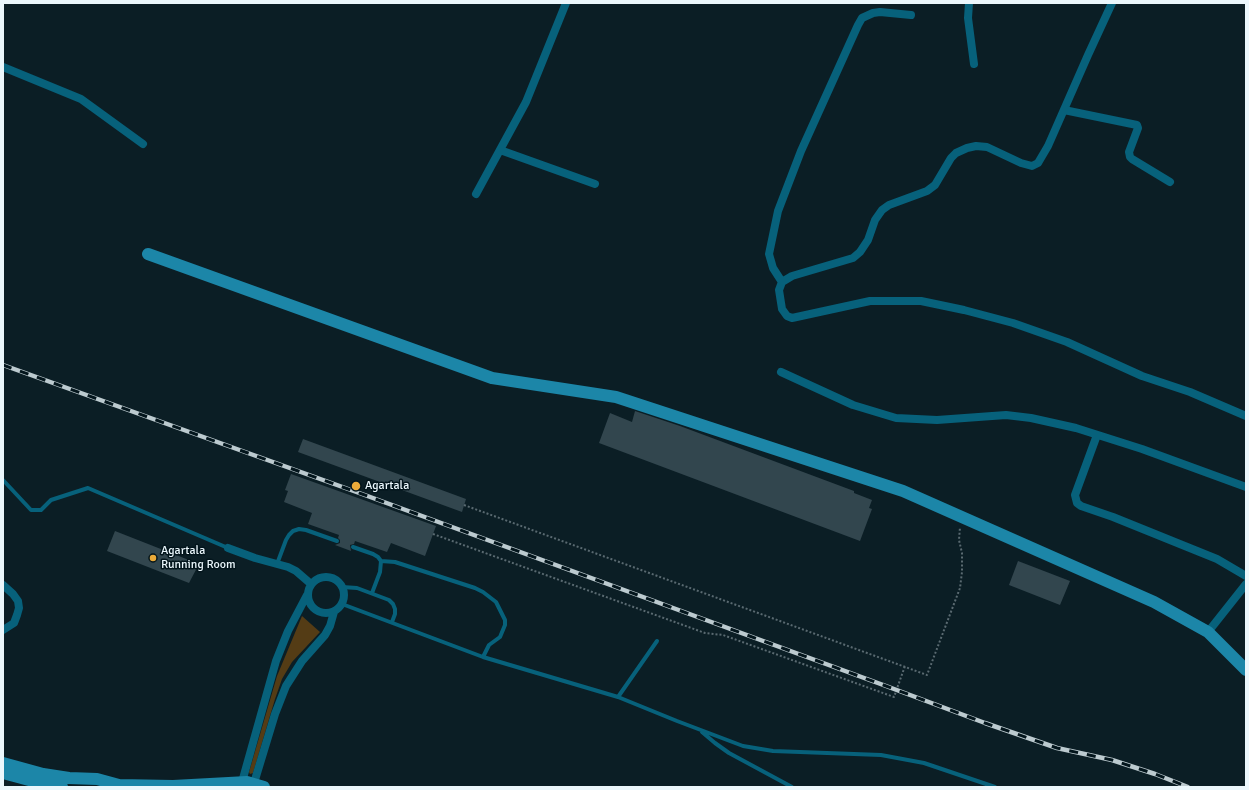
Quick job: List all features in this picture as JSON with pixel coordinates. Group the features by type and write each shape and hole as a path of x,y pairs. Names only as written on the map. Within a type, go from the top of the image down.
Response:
{"street":[{"path":"476,194 526,102 566,3"},
{"path":"969,3 968,18 974,64"},
{"path":"1112,3 1048,146 1038,163 1032,166 1021,163 987,147 976,146 956,153 935,185 927,191 889,204 882,210 875,220 868,240 860,252 853,258 792,276 782,282 779,290 782,308 787,316 792,318 870,301 921,302 964,310 1013,323 1068,342 1142,376 1190,392 1246,416"},
{"path":"782,282 774,268 769,254 778,211 801,151 858,24 862,18 873,13 880,12 911,15"},
{"path":"3,67 81,99 142,144"},
{"path":"1064,110 1137,125 1138,128 1130,152 1130,157 1132,160 1170,182"},
{"path":"500,150 595,184"},
{"path":"148,254 492,378 616,397 903,491 1154,602 1208,632 1246,670"},
{"path":"781,372 852,405 896,418 937,420 1006,415 1031,418 1076,428 1142,449 1246,487"},
{"path":"1097,435 1075,494 1076,503 1217,559 1246,576"},
{"path":"228,548 296,571 311,584"},
{"path":"257,785 276,661 288,631 307,595 311,584 322,577 334,578 342,586 344,598 342,604 334,612 328,614 316,611 311,607 307,595"},
{"path":"1208,632 1246,584"},
{"path":"3,585 18,601 19,608 14,623 3,630"},
{"path":"257,785 278,703 286,686 302,660 330,626 334,612"},
{"path":"3,763 43,774 69,778 97,779 116,786 257,785"},
{"path":"3,773 33,782 62,787"}],"lane":[{"path":"3,480 31,510 41,510 51,500 88,488 228,548"},
{"path":"277,564 289,535 300,529 337,541"},
{"path":"353,547 373,554 381,561 395,562 475,588 496,602 503,614 505,626 500,637 489,646 483,657"},
{"path":"372,593 380,572 381,561"},
{"path":"342,586 357,588 372,593 393,604 395,614 392,622"},
{"path":"342,604 483,657 618,697 743,746 773,751 881,755 924,763 995,787"},
{"path":"618,697 657,641"},
{"path":"700,730 729,754 792,787"}],"path":[{"path":"464,505 927,675 960,588 962,553 959,540 960,525 958,515"},
{"path":"433,534 705,633 723,635 894,697 905,666"}],"shaded area":[{"path":"302,616 320,632 292,662 282,679 253,773 250,774 249,772 277,676"}],"building":[{"path":"635,411 680,426 854,491 854,493 872,500 869,508 872,509 860,541 599,443 610,413 632,422"},
{"path":"303,439 466,499 462,512 298,452"},
{"path":"291,474 436,526 425,556 391,543 387,552 355,541 354,544 350,545 351,551 335,545 340,543 338,538 339,535 308,524 312,513 284,502 288,491 285,490"},
{"name":"Agartala Running Room","path":"115,531 199,564 189,583 107,551"},
{"path":"1018,561 1070,581 1060,605 1009,585"}],"railway":[{"path":"3,365 362,494 985,723 1057,748 1112,760 1155,774 1188,787"}],"place":[{"name":"Agartala","path":"356,486"},
{"name":"Agartala Running Room","path":"153,558"}]}
